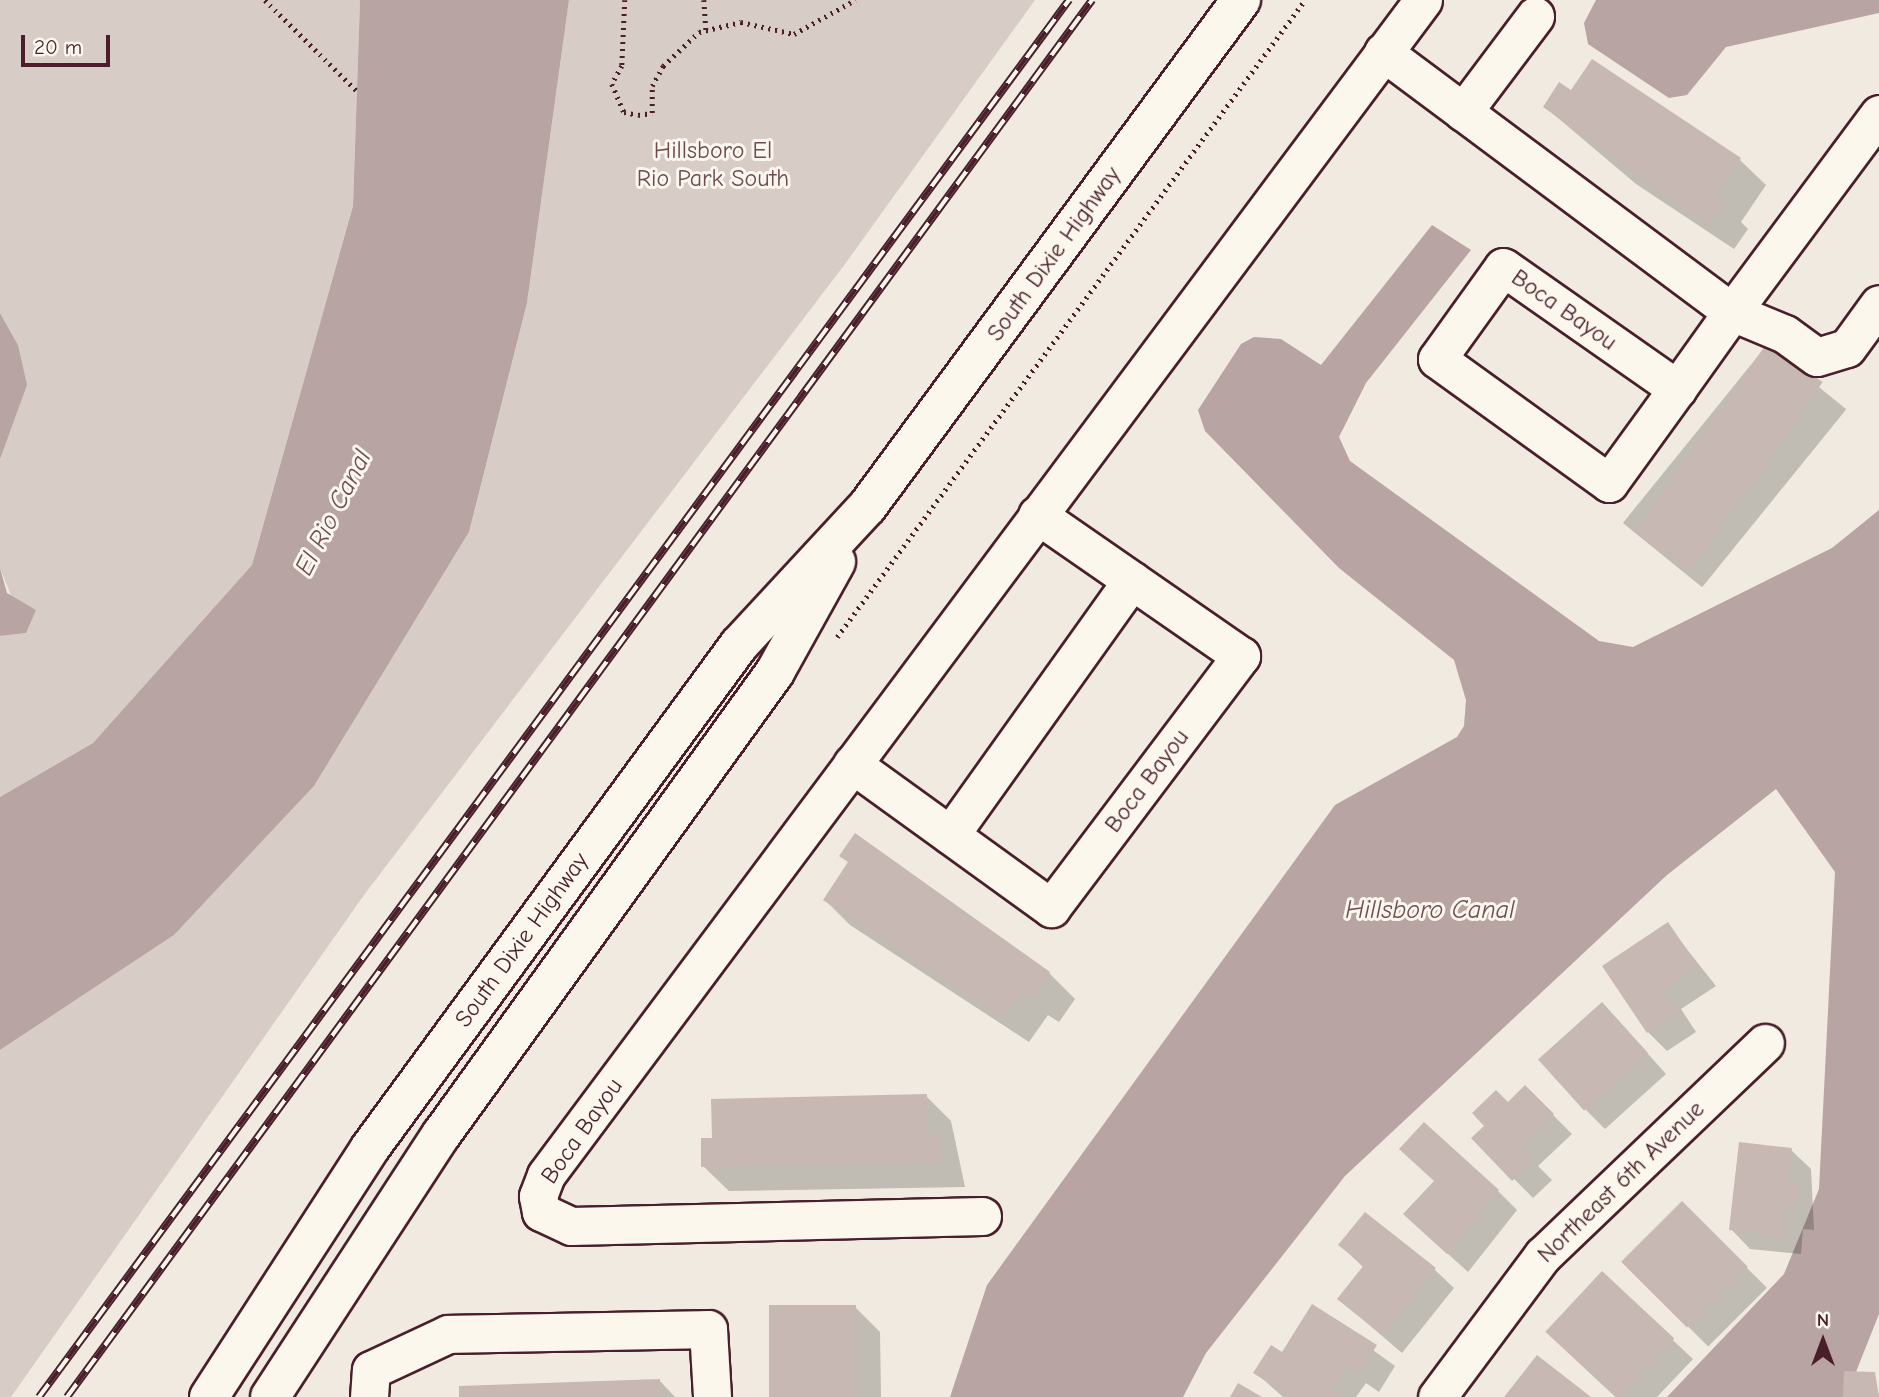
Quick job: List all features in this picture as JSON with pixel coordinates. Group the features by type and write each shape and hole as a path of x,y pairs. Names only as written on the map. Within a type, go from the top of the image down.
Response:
{"main road":[{"name":"South Dixie Highway","path":"209,1397 370,1148 723,668 867,507 1241,0"},
{"name":"South Dixie Highway","path":"270,1397 441,1135 775,672 867,507"}],"street":[{"name":"Boca Bayou","path":"982,1216 571,1226 541,1212 538,1196 546,1175 1382,51 1423,0"},
{"path":"1464,112 1535,16"},
{"path":"1382,51 1732,312 1785,334 1817,357 1847,348 1879,304"},
{"name":"Boca Bayou","path":"1677,389 1503,267 1437,359 1609,483 1879,114"},
{"name":"Boca Bayou","path":"852,764 1051,908 1241,656 1037,515"},
{"path":"950,835 1132,580"},
{"name":"Northeast 6th Avenue","path":"1437,1397 1543,1255 1765,1043"},
{"path":"369,1397 371,1370 448,1334 708,1329 712,1397"}],"path":[{"path":"265,0 359,93"},
{"path":"625,0 623,59 611,85 624,112 652,113 652,86 677,46 706,30 741,22 794,34 855,0"},
{"path":"704,0 706,30"}],"green space":[{"path":"0,0 360,0 353,206 252,565 93,743 0,797 0,636 26,633 0,568 0,459 18,345 0,313"},
{"name":"Hillsboro El Rio Park South","path":"569,0 1035,0 845,264 364,895 11,1397 0,1397 0,1050 174,935 314,786 469,532 527,303"}],"water":[{"name":"El Rio Canal","path":"360,0 569,0 527,303 469,532 314,786 174,935 0,1050 0,797 93,743 252,565 353,206"},
{"path":"1596,0 1879,0 1879,13 1726,47 1687,95 1669,98 1588,44 1584,23"},
{"name":"Hillsboro Canal","path":"1432,225 1471,250 1366,383 1339,437 1350,461 1599,641 1633,647 1832,548 1879,510 1879,1314 1846,1397 1667,1397 1784,1274 1819,1189 1835,872 1776,789 1667,875 1345,1176 1206,1353 1183,1397 950,1397 987,1285 1335,805 1457,737 1464,726 1466,700 1454,660 1339,568 1205,431 1198,410 1241,344 1254,337 1281,339 1321,365"},
{"path":"0,313 18,345 27,385 0,459"},
{"path":"0,568 7,593 36,610 26,633 0,636"}],"building":[{"path":"1592,59 1741,158 1716,197 1724,202 1709,225 1543,107 1559,82 1571,90"},
{"path":"1767,343 1823,382 1690,571 1635,532"},
{"path":"855,833 1050,972 1033,998 1022,990 1003,1018 823,900 848,862 839,856"},
{"path":"1668,922 1698,966 1663,989 1678,1012 1647,1033 1602,966"},
{"path":"1602,1002 1648,1053 1584,1111 1538,1060"},
{"path":"1525,1085 1554,1114 1521,1146 1534,1160 1512,1181 1471,1138 1484,1126 1472,1113 1496,1090 1508,1102"},
{"path":"927,1094 928,1134 940,1133 941,1162 701,1167 701,1138 712,1138 711,1099"},
{"path":"1424,1122 1499,1190 1447,1254 1403,1214 1434,1181 1399,1149"},
{"path":"1739,1142 1792,1148 1788,1185 1798,1186 1795,1212 1785,1211 1782,1236 1729,1230"},
{"path":"1682,1201 1748,1267 1687,1328 1621,1262"},
{"path":"1365,1212 1436,1268 1382,1335 1337,1299 1364,1265 1338,1245"},
{"path":"1602,1271 1674,1339 1620,1397 1615,1397 1545,1332"},
{"path":"1312,1304 1377,1345 1359,1374 1346,1365 1331,1388 1340,1397 1291,1397 1253,1373 1271,1345 1282,1352"},
{"path":"769,1305 856,1305 856,1397 769,1397"},
{"path":"1537,1355 1591,1397 1504,1397"},
{"path":"1844,1371 1875,1372 1879,1397 1843,1397"},
{"path":"660,1379 660,1397 459,1397 459,1386"},
{"path":"1238,1383 1262,1397 1230,1397"}],"railway":[{"path":"39,1397 1069,0"},
{"path":"67,1397 1092,0"}]}
